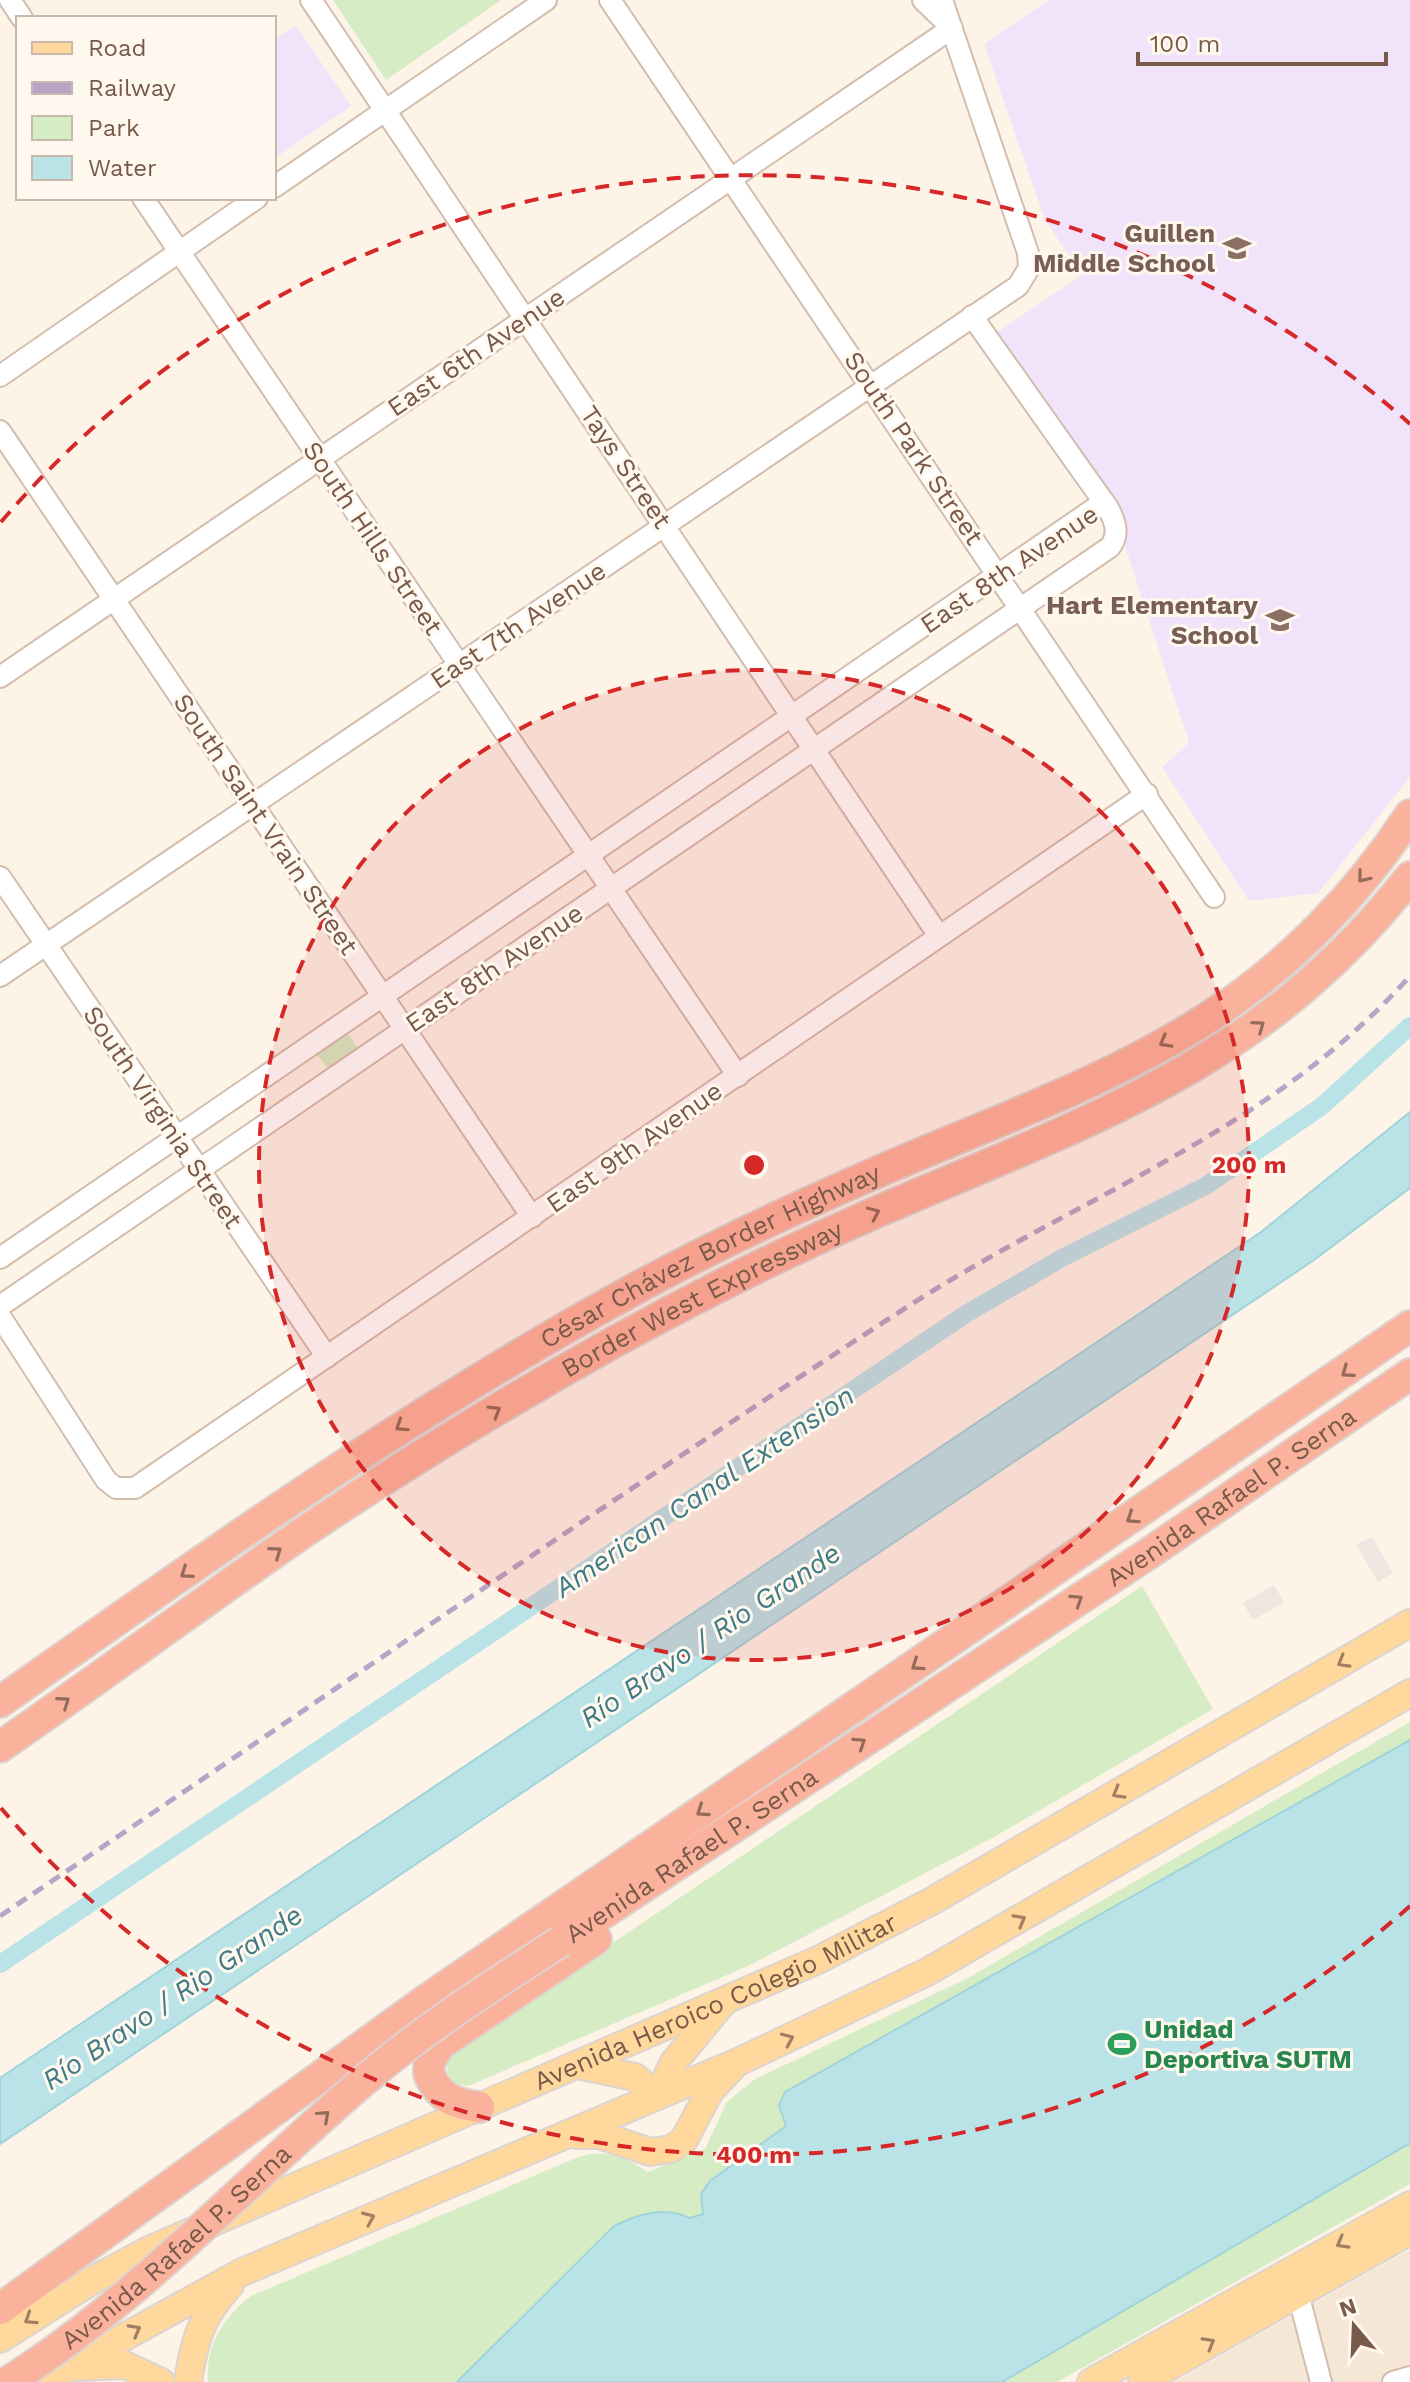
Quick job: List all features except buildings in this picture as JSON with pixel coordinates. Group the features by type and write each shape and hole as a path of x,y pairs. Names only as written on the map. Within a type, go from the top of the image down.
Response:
{"highway":[{"name":"César Chávez Border Highway","path":"0,1702 332,1471 508,1360 627,1293 788,1213 1058,1096 1139,1057 1210,1017 1270,972 1331,915 1410,815"},
{"name":"Border West Expressway","path":"0,1747 400,1469 605,1348 825,1236 1144,1095 1227,1048 1272,1017 1341,958 1410,877"},
{"name":"Avenida Rafael P. Serna","path":"0,2309 429,1998 1410,1326"},
{"name":"Avenida Rafael P. Serna","path":"8,2382 126,2295 375,2071 455,2011 1151,1552 1410,1374"},
{"path":"479,2107 449,2100 434,2085 429,2063 439,2045 758,1828 809,1776"}],"main road":[{"name":"Avenida Heroico Colegio Militar","path":"0,2339 149,2250 818,1960 932,1901 1410,1623"},
{"path":"43,2382 240,2273 740,2061 927,1972 1410,1693"},
{"path":"658,2096 674,2062 723,2002"},
{"path":"566,2135 600,2135 650,2152 671,2149 684,2140 710,2091 740,2061"},
{"path":"577,2065 627,2074 658,2096"},
{"path":"1091,2382 1291,2284 1407,2219"},
{"path":"188,2382 194,2348 208,2309 240,2273"},
{"path":"1148,2380 1291,2284"},
{"path":"65,2368 125,2365 161,2382"}],"street":[{"name":"Tays Street","path":"311,0 939,936"},
{"path":"276,186 546,0"},
{"name":"South Park Street","path":"610,0 733,178 1214,897"},
{"path":"923,0 952,28"},
{"path":"942,0 952,28"},
{"name":"East 6th Avenue","path":"0,677 952,28"},
{"name":"East 7th Avenue","path":"0,976 1018,286 1029,268 1028,253 952,28"},
{"name":"South Hills Street","path":"144,200 738,1076"},
{"path":"0,376 254,200"},
{"path":"972,316 1104,502"},
{"name":"South Saint Vrain Street","path":"0,431 532,1217"},
{"name":"East 8th Avenue","path":"0,1258 1104,502 1116,529 1116,539 1110,547 0,1306"},
{"name":"East 9th Avenue","path":"0,1316 61,1415 106,1480 116,1488 135,1488 1147,794"},
{"name":"South Virginia Street","path":"0,877 327,1357"},
{"path":"1291,2284 1321,2382"},
{"path":"1393,2382 1410,2377"}],"shaded area":[{"path":"1049,0 1410,0 1410,777 1318,893 1249,901 1162,767 1189,743 1124,543 1120,511 996,333 1082,275 1045,220 984,44"},
{"path":"296,26 351,106 276,157 276,38"},
{"path":"1372,1537 1393,1573 1378,1582 1356,1545"},
{"path":"1274,1585 1284,1602 1253,1620 1243,1603"},
{"path":"1410,2251 1410,2382 1174,2382 1405,2252"}],"green space":[{"path":"333,0 501,0 386,80"},
{"path":"348,1033 358,1049 328,1069 317,1054"},
{"path":"1142,1586 1213,1709 994,1837 748,1966 468,2086 455,2084 448,2074 446,2062 454,2050"},
{"name":"Unidad Deportiva SUTM","path":"1410,1722 1410,2184 1057,2382 208,2382 210,2357 218,2334 232,2313 251,2296 576,2158 596,2154 614,2155 648,2172 705,2149 727,2102 755,2079 968,1978"}],"water":[{"name":"Río Bravo / Rio Grande","path":"1410,1112 1410,1188 1314,1260 0,2144 0,2078 1261,1232"},
{"name":"Unidad Deportiva SUTM","path":"1410,1740 1410,2143 1002,2382 457,2382 614,2226 651,2213 671,2212 690,2218 703,2214 701,2194 710,2181 786,2126 779,2105 785,2092"}],"waterway":[{"name":"American Canal Extension","path":"0,1964 966,1314 1062,1258 1207,1185 1322,1106 1410,1026"}],"railway":[{"path":"0,1916 565,1533 907,1307 1235,1120 1297,1078 1356,1030 1410,976"}],"place":[{"name":"Guillen Middle School","path":"1237,248"},
{"name":"Hart Elementary School","path":"1280,620"},
{"name":"Unidad Deportiva SUTM","path":"1122,2044"}]}
